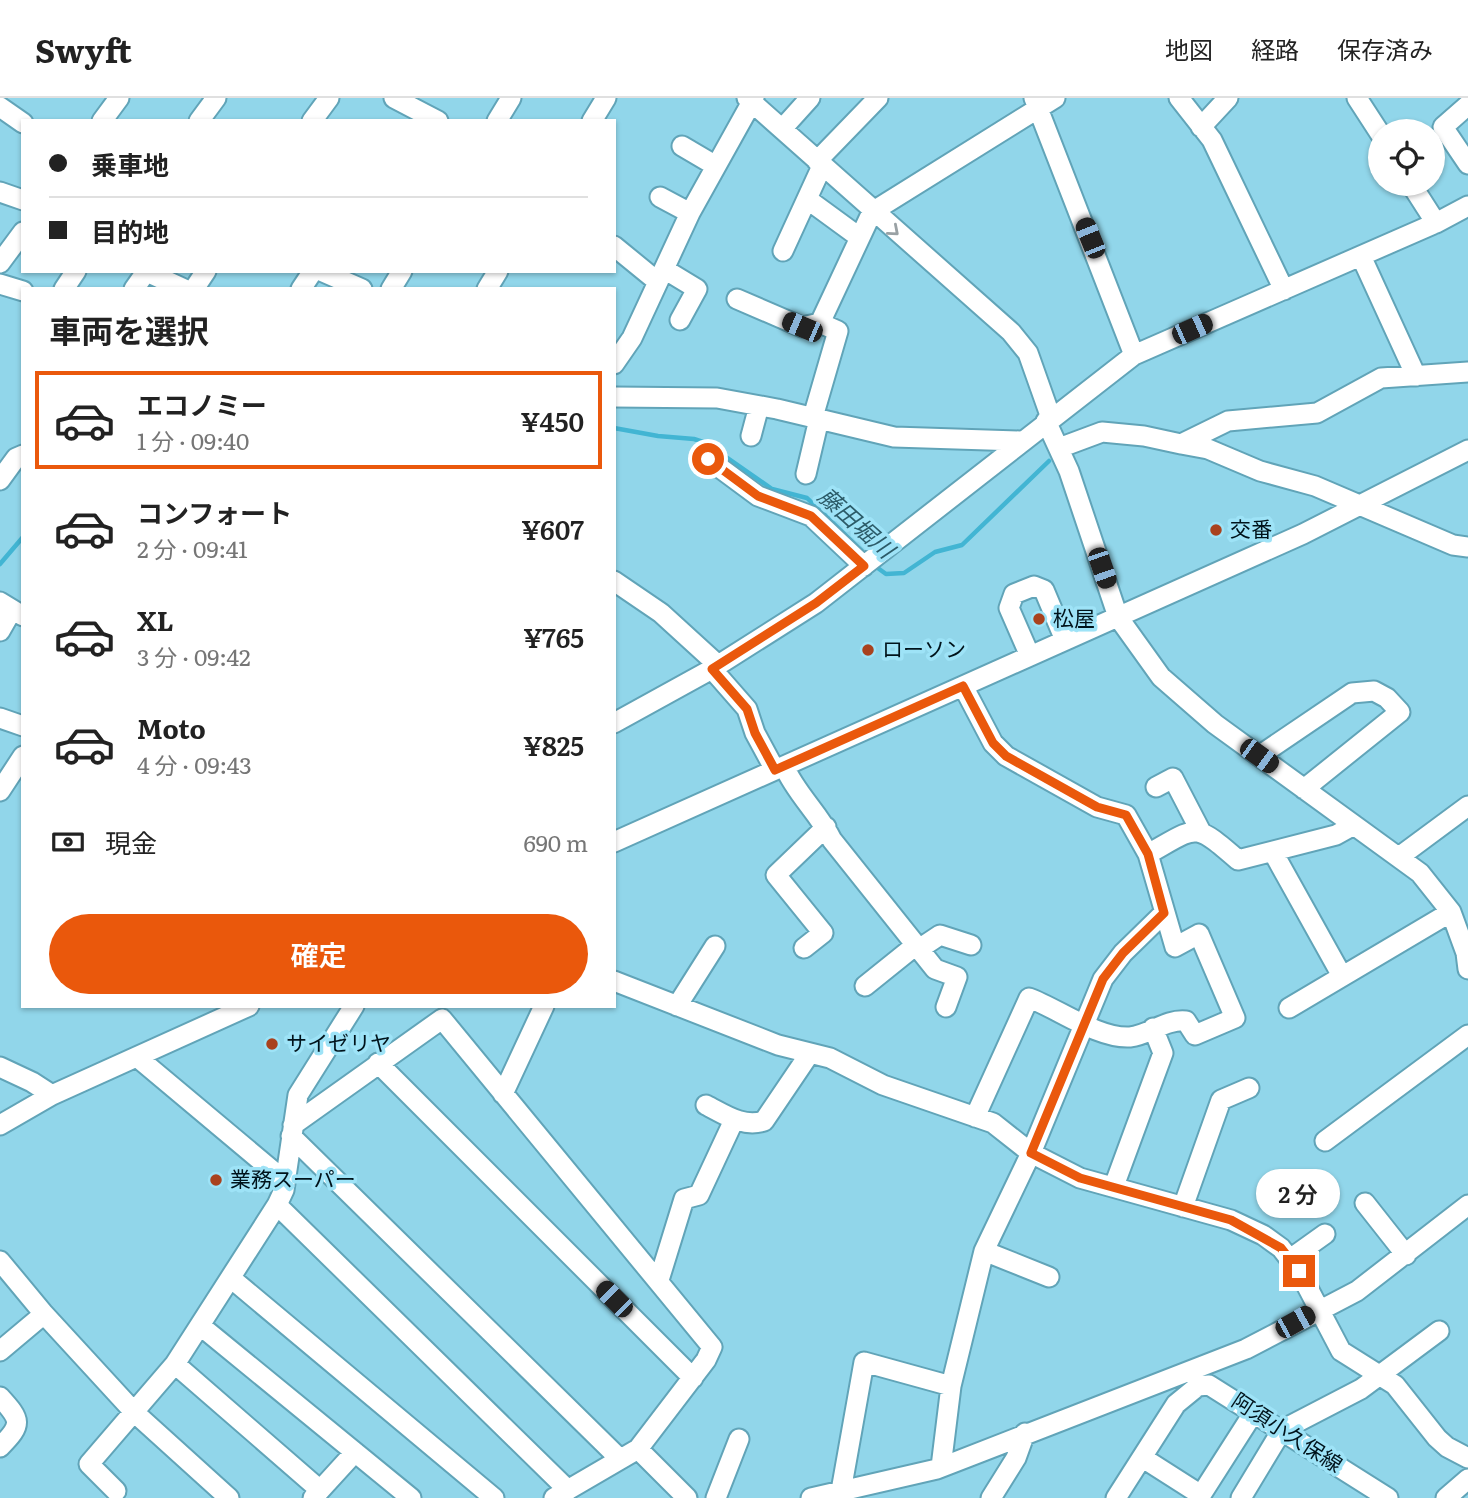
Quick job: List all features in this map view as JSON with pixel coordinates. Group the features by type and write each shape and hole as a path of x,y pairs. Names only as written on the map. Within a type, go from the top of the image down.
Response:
{"street":[{"path":"6,98 0,106 21,121"},
{"path":"103,119 119,98"},
{"path":"200,119 216,98"},
{"path":"313,119 329,98"},
{"path":"394,98 434,119"},
{"path":"498,119 510,98"},
{"path":"593,119 606,98"},
{"path":"782,129 810,98"},
{"path":"783,251 807,199 819,163 878,98"},
{"path":"1179,98 1212,140 1284,290"},
{"path":"1201,127 1228,98"},
{"path":"1357,98 1371,119"},
{"path":"616,357 623,334 661,275 690,213 751,100 872,212 1011,332 1028,353 1118,617 1161,677 1215,724 1399,857 1435,889 1451,912 1466,953 1468,969"},
{"path":"820,323 872,212 1042,101 1134,355"},
{"path":"1468,105 1443,127 1468,164"},
{"path":"682,146 716,166"},
{"path":"0,192 21,199"},
{"path":"1419,196 1436,223"},
{"path":"660,197 690,213"},
{"path":"807,199 859,237"},
{"path":"616,722 715,667 816,603 1020,441 1134,355 1436,223 1468,206"},
{"path":"0,263 21,235"},
{"path":"616,247 661,275 697,289 680,320"},
{"path":"1361,256 1416,376"},
{"path":"147,273 179,287"},
{"path":"326,273 357,287"},
{"path":"0,284 21,290"},
{"path":"737,299 802,327 820,323 838,331 816,418 806,474"},
{"path":"1181,444 1227,421 1317,412 1381,378 1468,372"},
{"path":"616,397 717,398 894,437 1020,441"},
{"path":"751,436 759,406"},
{"path":"1059,448 1102,432 1144,436 1208,449 1260,471 1315,486 1453,545 1468,547"},
{"path":"616,841 1363,506 1468,450"},
{"path":"0,480 13,456"},
{"path":"708,459 758,496 811,516 868,563"},
{"path":"616,582 661,613 715,667 747,709 755,733 826,827 832,840 935,969 957,977 946,1007"},
{"path":"1030,656 1009,608 1014,594 1034,586 1044,590 1065,640"},
{"path":"0,631 12,609"},
{"path":"963,686 993,743 1006,756 1097,807 1126,815 1148,854 1175,947 1199,934 1235,1018 1195,1035 1186,1021 1175,1020 1130,1037 1082,1024 1022,995 975,1117"},
{"path":"1259,756 1352,693 1374,691 1387,698 1399,712 1304,789"},
{"path":"0,718 21,725"},
{"path":"0,791 21,759"},
{"path":"1156,787 1173,778 1200,830 1238,860 1336,835 1353,825"},
{"path":"1399,857 1468,806"},
{"path":"804,948 823,933 776,875 826,827"},
{"path":"1148,854 1191,830 1200,830"},
{"path":"1273,852 1342,976"},
{"path":"1289,1008 1451,912"},
{"path":"941,1467 951,1386 984,1251 1031,1153 1082,1024 1103,979 1123,953 1164,913"},
{"path":"864,986 918,947 940,935 971,946"},
{"path":"677,1006 715,946"},
{"path":"616,982 778,1045 830,1058 883,1085 993,1123 1031,1153 1080,1178 1231,1220 1263,1235 1281,1248 1290,1259 1341,1351 1380,1376 1408,1399 1447,1447 1468,1458"},
{"path":"0,1125 52,1095 245,1008"},
{"path":"116,1491 89,1464 175,1364 202,1326 277,1205 285,1181 300,1088 353,1008"},
{"path":"503,1094 543,1008"},
{"path":"277,1205 561,1494 638,1449 693,1377 712,1347 442,1019 378,1063 292,1130"},
{"path":"1114,1186 1163,1053 1153,1028"},
{"path":"1325,1141 1468,1035"},
{"path":"706,1105 734,1120 754,1125 764,1121 810,1053"},
{"path":"137,1057 285,1181"},
{"path":"378,1063 693,1377"},
{"path":"0,1067 52,1095"},
{"path":"1183,1207 1222,1100 1249,1088"},
{"path":"659,1280 684,1199 699,1195 734,1120"},
{"path":"292,1130 620,1459"},
{"path":"1365,1203 1406,1255"},
{"path":"811,1498 941,1467 1247,1349 1357,1291 1468,1205"},
{"path":"1290,1259 1325,1234"},
{"path":"984,1251 1049,1278"},
{"path":"0,1261 44,1314 135,1413 229,1498"},
{"path":"232,1279 494,1498"},
{"path":"0,1351 44,1314"},
{"path":"202,1326 411,1498"},
{"path":"1241,1498 1282,1430 1380,1376 1439,1331"},
{"path":"841,1491 863,1362 951,1386"},
{"path":"175,1364 317,1494 355,1452"},
{"name":"阿須小久保線","path":"1143,1458 1185,1394 1198,1386 1209,1385 1388,1498"},
{"path":"0,1397 15,1414 18,1422 14,1433 0,1447"},
{"path":"1116,1498 1143,1458 1201,1495 1254,1412"},
{"path":"991,1498 1016,1458 1025,1433"},
{"path":"716,1498 740,1439"},
{"path":"638,1449 687,1498"},
{"path":"1446,1498 1468,1479"}],"waterway":[{"name":"藤田堀川","path":"616,428 706,443 772,489 807,498 862,551"},
{"name":"藤田堀川","path":"875,566 886,574 904,573 935,552 962,545 1049,461"},
{"name":"藤田堀川","path":"0,564 21,539"}],"place":[{"name":"交番","path":"1216,530"},
{"name":"松屋","path":"1039,619"},
{"name":"ローソン","path":"868,650"},
{"name":"サイゼリヤ","path":"272,1044"},
{"name":"業務スーパー","path":"216,1180"}],"route":[{"path":"708,459 758,496 811,516 864,566 769,635 712,669 747,709 755,733 775,770 963,686 993,743 1006,756 1097,807 1126,815 1148,854 1164,913 1123,953 1103,979 1082,1024 1031,1153 1080,1178 1231,1220 1263,1235 1281,1248 1299,1271"}]}
